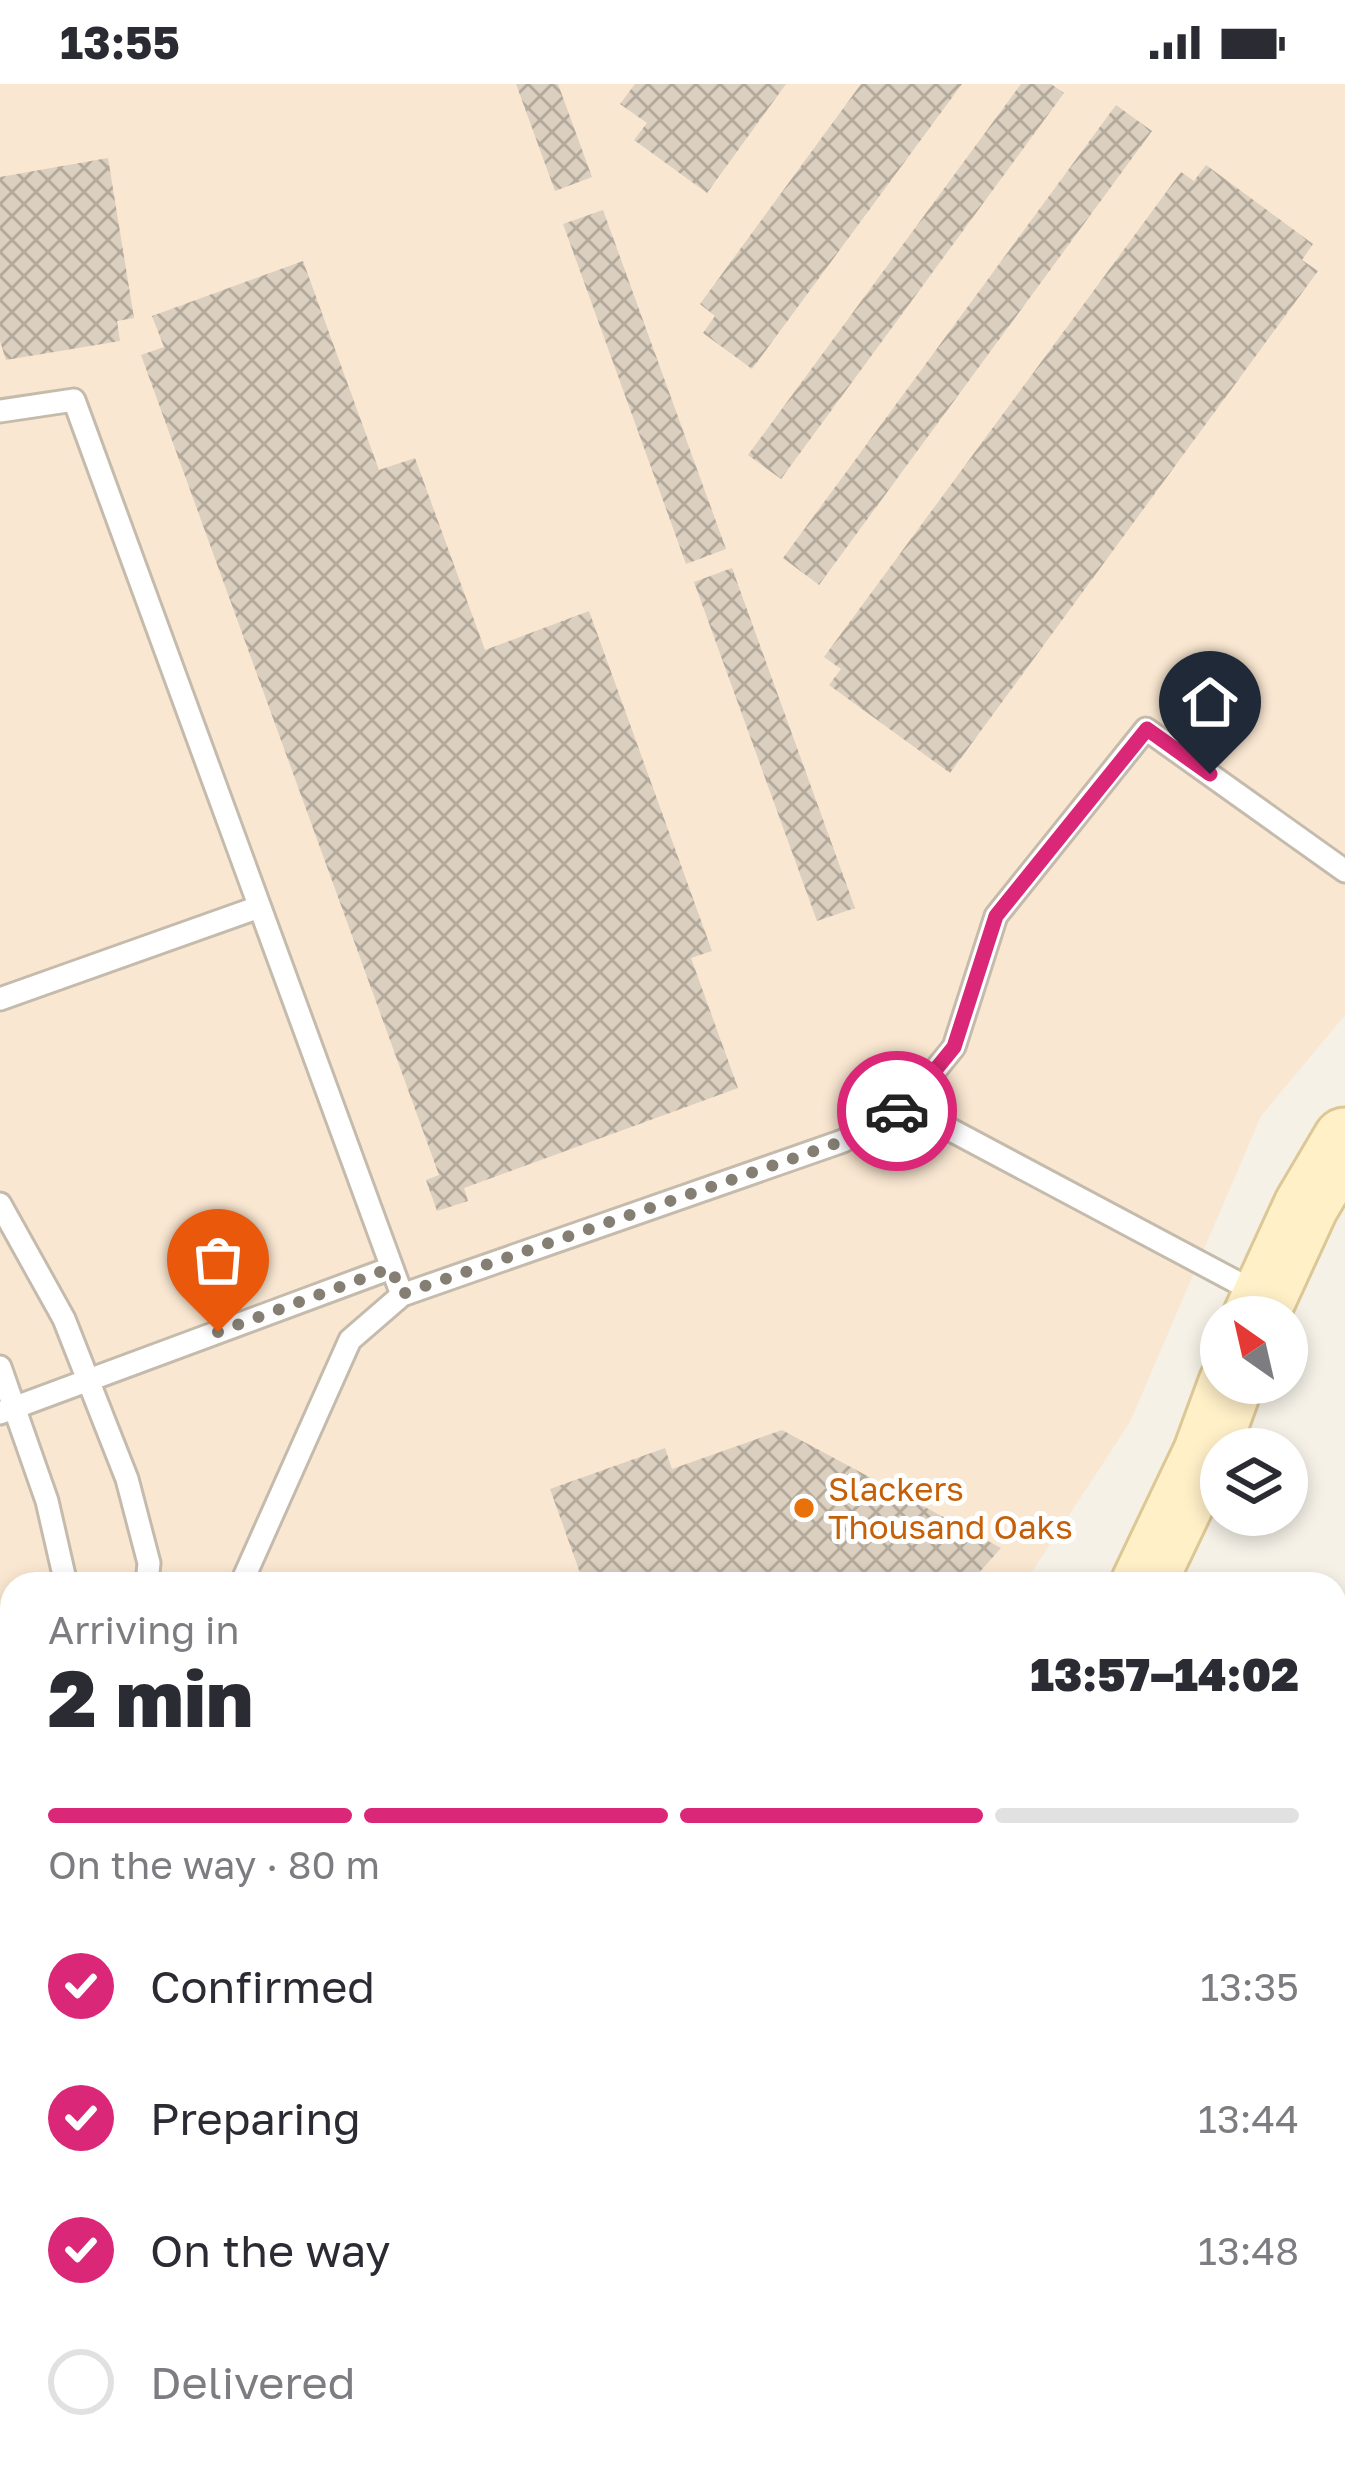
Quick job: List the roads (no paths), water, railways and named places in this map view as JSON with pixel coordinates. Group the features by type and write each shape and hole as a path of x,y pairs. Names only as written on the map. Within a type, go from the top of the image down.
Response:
{"main road":[{"path":"1264,1296 1306,1206 1345,1140"},
{"path":"1159,1564 1223,1404"}],"lane":[{"path":"0,412 74,400 402,1294"},
{"path":"246,1572 350,1340 402,1294 843,1141 906,1106 954,1047 996,916 1147,729 1345,871"},
{"path":"0,999 259,907"},
{"path":"906,1106 1241,1296"},
{"path":"0,1204 64,1319 127,1479 148,1572"},
{"path":"7,1411 391,1268"},
{"path":"0,1367 7,1411 47,1501 63,1572"}],"place":[{"name":"Slackers Thousand Oaks","path":"804,1508"}]}
